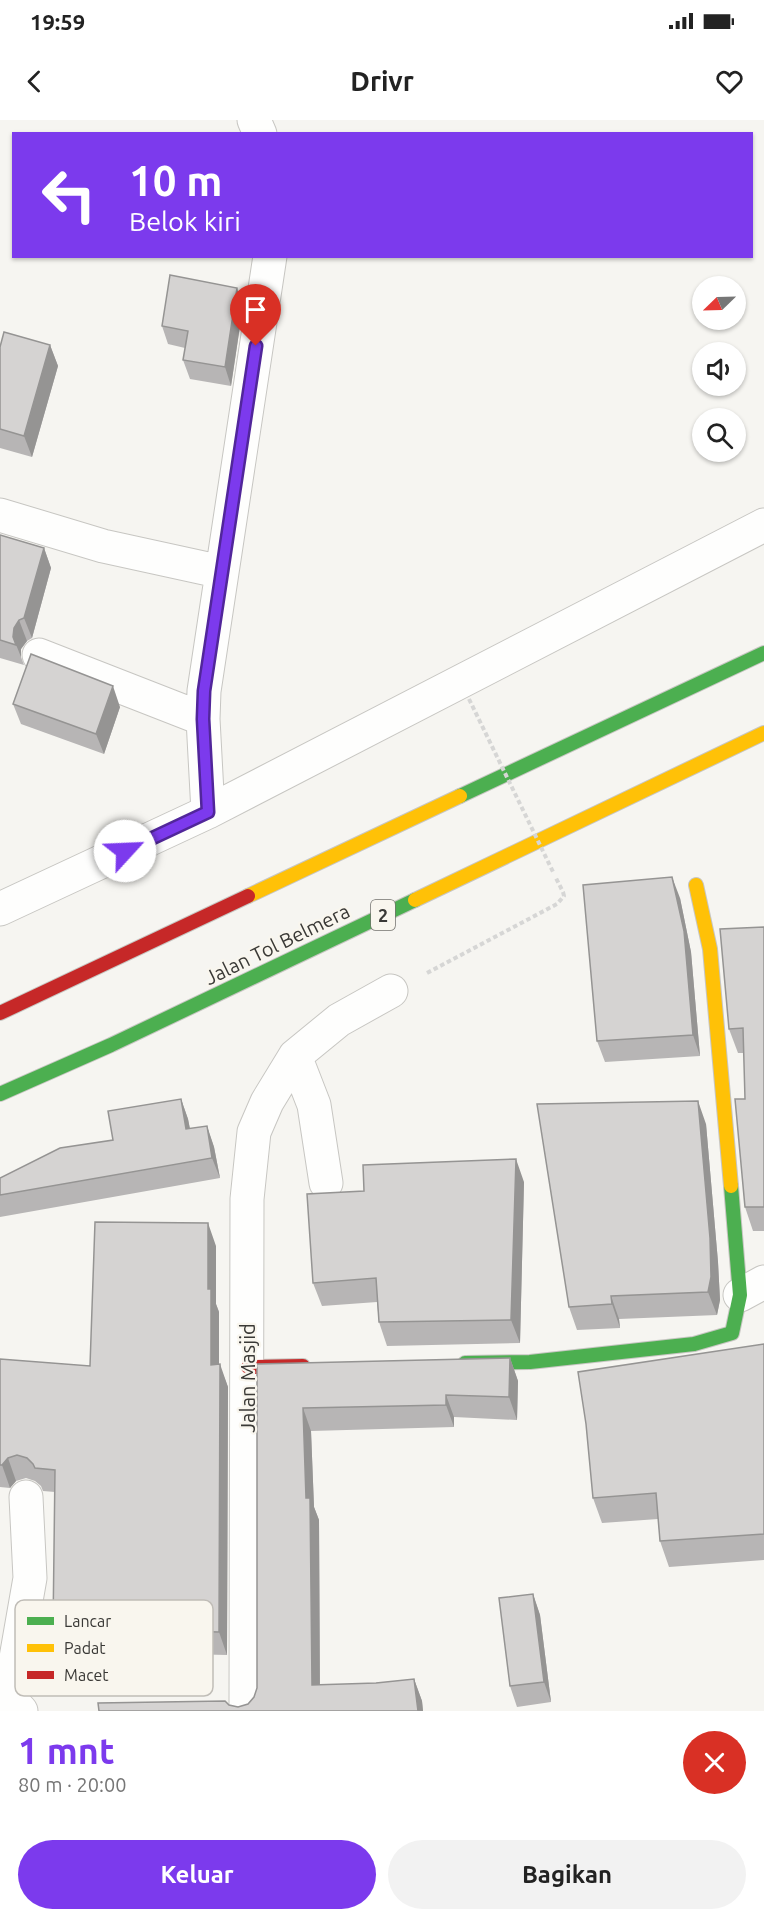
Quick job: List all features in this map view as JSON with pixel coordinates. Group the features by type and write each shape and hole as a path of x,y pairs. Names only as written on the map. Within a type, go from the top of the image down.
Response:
{"main road":[{"path":"0,1013 764,653"},
{"name":"Jalan Tol Belmera","path":"0,1094 111,1045 764,733"},
{"path":"447,1363 530,1362 694,1344 732,1333 752,1288 710,949 696,885"},
{"path":"248,1367 318,1366"}],"street":[{"path":"208,812 203,719 204,691 270,258"},
{"path":"0,515 103,546 222,572"},
{"path":"0,909 208,812 690,573 764,525"},
{"path":"39,655 203,719"},
{"name":"Jalan Masjid","path":"246,1711 247,1199 254,1132 267,1102 295,1056 339,1020 391,991"},
{"path":"295,1056 314,1105 326,1183"},
{"path":"26,1497 30,1578 26,1600"},
{"path":"15,1664 9,1698 21,1711"}],"path":[{"path":"391,991 557,904 564,896 469,699"}],"building":[{"path":"170,275 237,288 225,367 183,360 188,331 162,326"},
{"path":"4,332 50,345 24,436 0,429 0,347"},
{"path":"0,535 44,548 24,618 19,620 14,628 13,637 16,645 0,640"},
{"path":"31,654 113,686 96,734 13,704"},
{"path":"672,877 684,931 693,1035 597,1041 583,885"},
{"path":"764,927 764,1207 745,1207 735,1099 745,1099 743,1028 729,1029 720,929"},
{"path":"181,1099 186,1129 207,1126 212,1158 0,1195 0,1178 60,1148 113,1140 108,1111"},
{"path":"698,1101 710,1238 711,1277 708,1292 611,1296 612,1304 569,1307 537,1104"},
{"path":"516,1159 511,1320 379,1322 376,1278 313,1283 307,1194 364,1191 363,1165"},
{"path":"95,1222 208,1223 211,1365 220,1364 219,1632 213,1632 213,1600 53,1600 55,1470 35,1468 27,1458 17,1455 8,1458 0,1465 0,1359 90,1366"},
{"path":"764,1344 764,1534 660,1541 656,1493 593,1498 578,1372"},
{"path":"510,1358 509,1397 446,1395 446,1405 303,1408 306,1498 310,1498 312,1685 414,1679 418,1711 99,1711 98,1703 225,1701 229,1705 238,1707 248,1704 254,1697 257,1688 257,1364"},
{"path":"533,1594 544,1682 510,1686 499,1598"}],"traffic: fast":[{"path":"460,796 764,653"},
{"path":"0,1094 111,1045 415,900"},
{"path":"465,1363 530,1362 694,1344 732,1333 740,1295 731,1186"}],"traffic: slow":[{"path":"415,900 764,733"},
{"path":"248,896 460,796"},
{"path":"696,885 710,949 731,1186"}],"traffic: jam":[{"path":"0,1013 248,896"},
{"path":"248,1367 303,1366"}],"route":[{"path":"125,851 208,812 203,719 204,691 256,346"}]}
